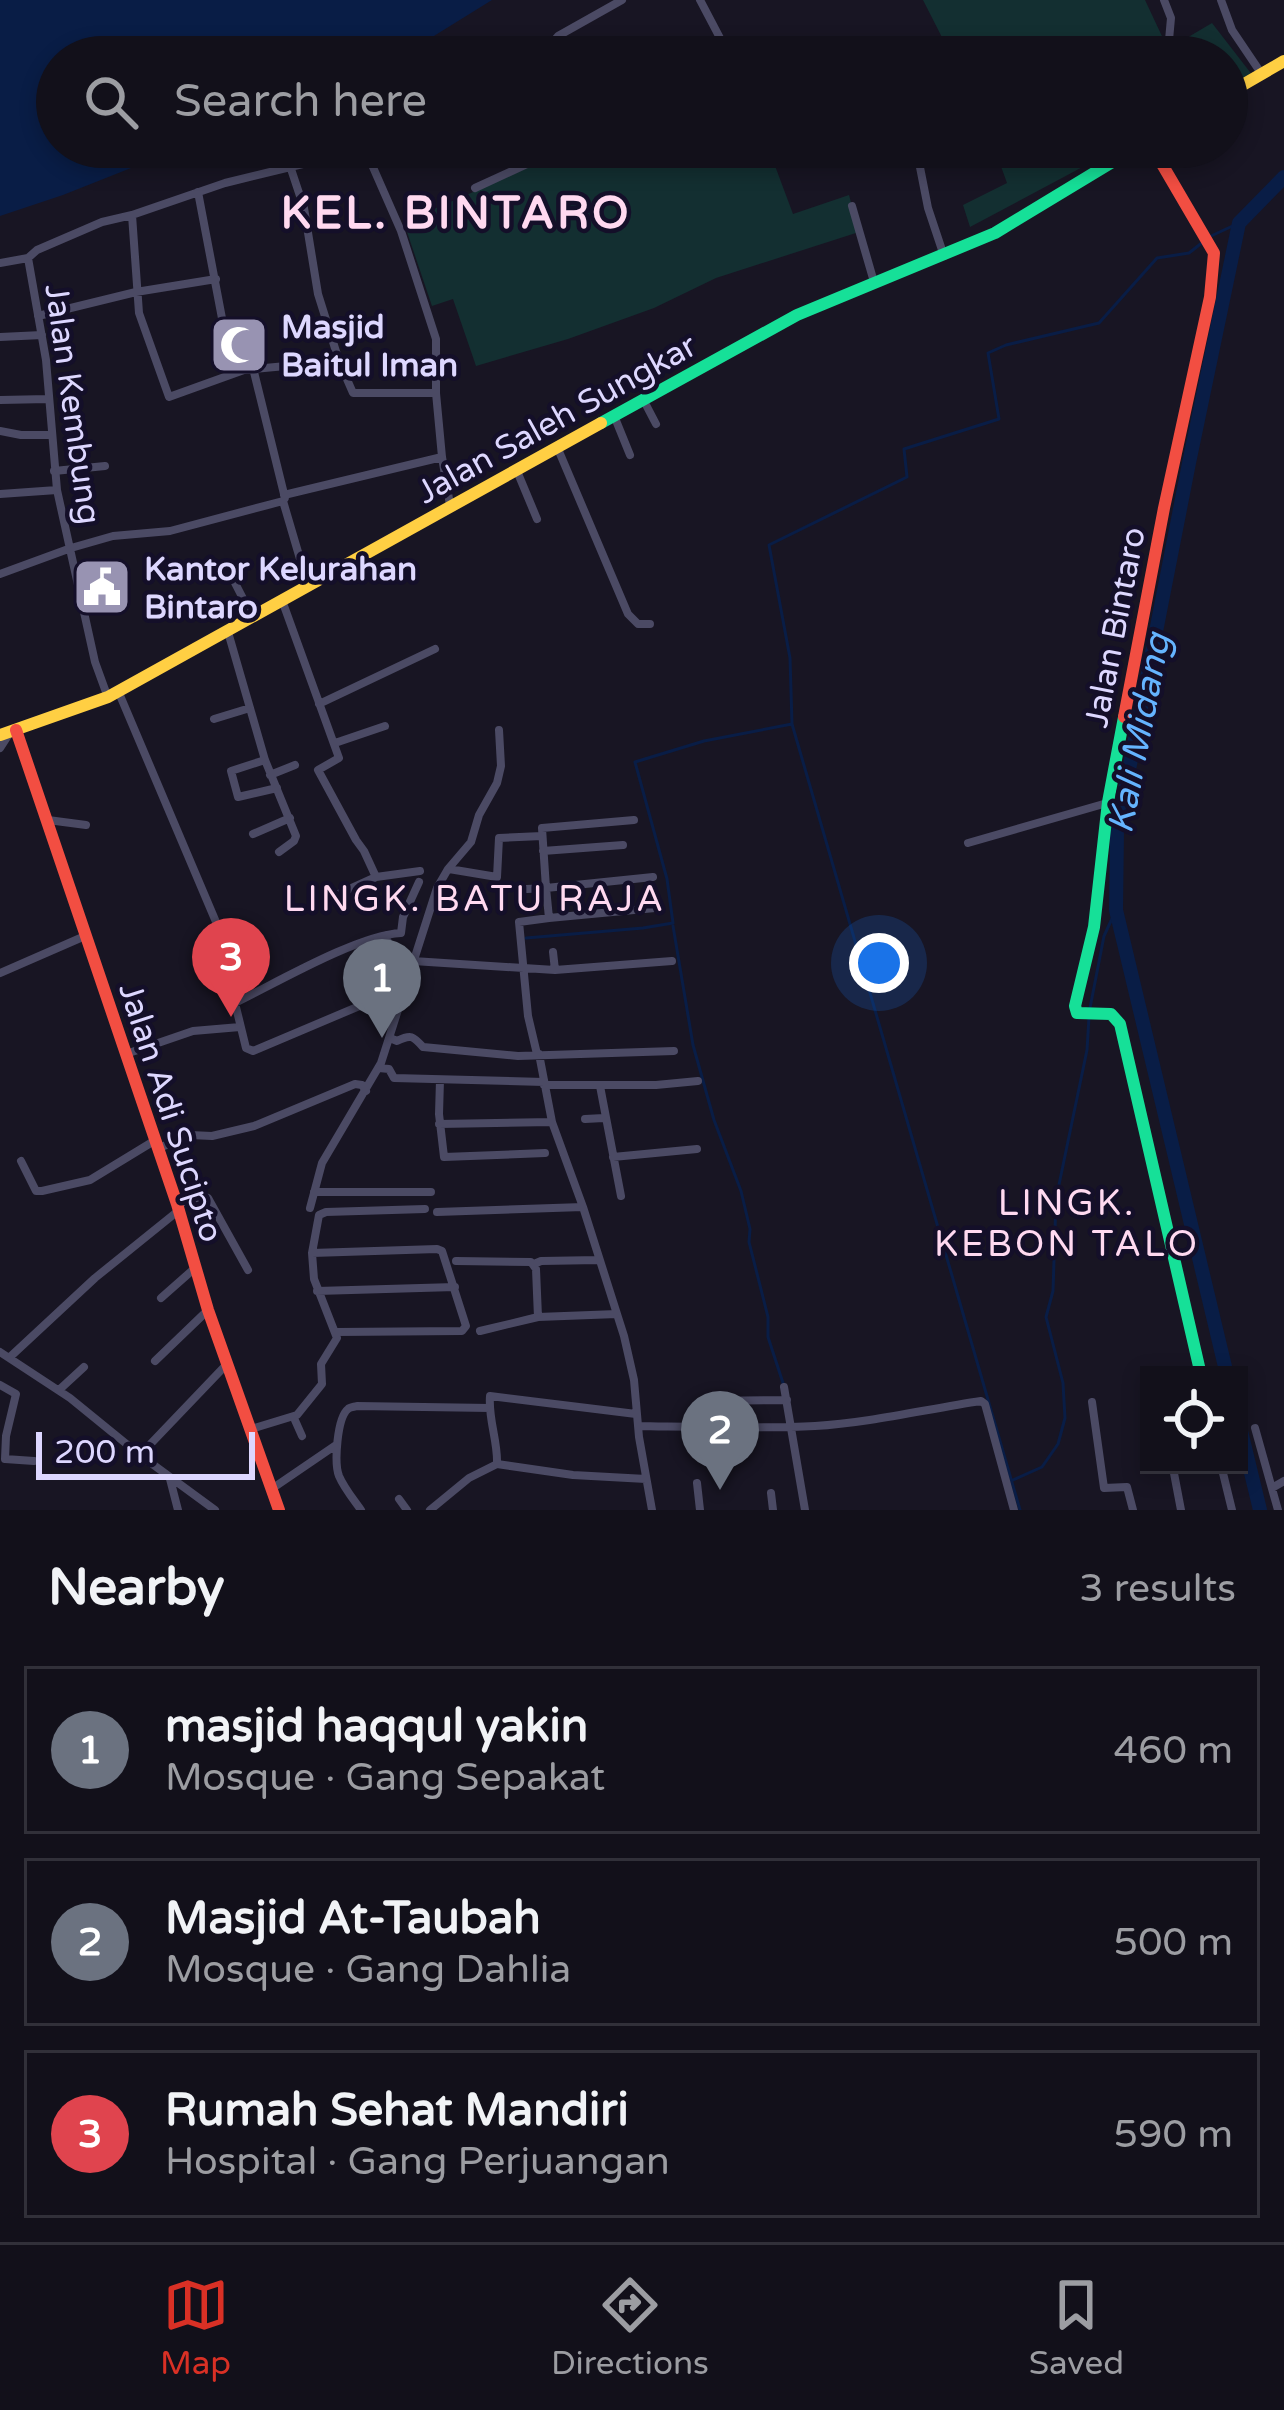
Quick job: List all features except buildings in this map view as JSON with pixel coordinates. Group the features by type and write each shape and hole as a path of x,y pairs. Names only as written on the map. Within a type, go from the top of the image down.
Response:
{"main road":[{"path":"1248,82 1282,61"},
{"name":"Jalan Saleh Sungkar","path":"8,732 113,694 797,315 995,233 1102,168"},
{"name":"Jalan Bintaro","path":"1165,168 1208,240 1214,265 1108,802 1094,927 1075,1006 1077,1013 1112,1014 1120,1024 1199,1366"},
{"name":"Jalan Adi Sucipto","path":"8,732 46,820 279,1510"}],"street":[{"path":"558,36 622,0"},
{"path":"700,0 719,36"},
{"path":"1164,0 1171,18 1169,36"},
{"path":"1221,0 1236,36"},
{"path":"1248,53 1262,74"},
{"name":"Jalan Kembung","path":"0,263 28,258 102,222 283,168"},
{"path":"291,168 308,224 318,294 353,394 436,393"},
{"path":"372,168 400,231 436,339 436,393 451,506"},
{"path":"475,188 518,168"},
{"path":"920,168 944,256"},
{"path":"198,193 225,334"},
{"path":"852,206 874,282"},
{"path":"132,215 142,326 169,397 253,368 339,361"},
{"name":"Jalan Kembung","path":"28,258 46,360 57,490 95,662 219,929 226,957 226,998 235,1003 240,1027"},
{"path":"38,316 216,279"},
{"path":"0,337 42,335"},
{"path":"253,368 308,586"},
{"path":"0,400 48,399"},
{"path":"644,401 656,424"},
{"path":"614,417 630,455"},
{"path":"0,431 51,435"},
{"path":"557,448 628,614 650,625"},
{"path":"0,574 113,536 170,531 442,458"},
{"path":"54,471 105,466"},
{"path":"517,471 537,519"},
{"path":"0,494 57,490"},
{"path":"235,583 253,618"},
{"path":"282,601 339,759 318,770 376,878"},
{"path":"228,632 265,760 296,838 279,852"},
{"path":"319,704 435,649"},
{"path":"214,719 250,708"},
{"path":"335,743 385,726"},
{"path":"310,1208 322,1163 379,1068 437,888 471,842 497,783 499,730"},
{"path":"0,748 8,732"},
{"path":"265,760 231,771 238,797 277,788"},
{"path":"270,775 295,765"},
{"path":"968,843 1108,802"},
{"path":"254,834 290,818"},
{"path":"46,820 86,825"},
{"path":"549,918 545,827 634,820"},
{"path":"448,868 497,877 499,838 542,836"},
{"path":"543,851 623,845"},
{"path":"332,897 376,878 420,877 401,933"},
{"path":"527,889 652,877"},
{"path":"652,1510 634,1380 583,1207 552,1122 528,1016 519,922 655,908"},
{"path":"235,1003 386,935 422,936"},
{"path":"126,1054 193,1031 240,1027 249,1050 395,991 386,935"},
{"path":"0,973 85,936"},
{"path":"553,952 555,970"},
{"path":"392,962 555,970 672,962"},
{"path":"390,1038 413,1036 423,1047 518,1056 674,1051"},
{"path":"379,1068 389,1069 394,1078 600,1086 698,1082"},
{"path":"440,1080 439,1124 446,1158 545,1153"},
{"path":"21,1161 37,1191 42,1191 99,1176 156,1144 254,1126 354,1084 366,1090"},
{"path":"600,1086 621,1196"},
{"path":"586,1119 604,1118"},
{"path":"439,1124 552,1122"},
{"path":"613,1157 697,1149"},
{"path":"314,1192 431,1192"},
{"path":"10,1358 178,1208 203,1196 248,1270"},
{"path":"437,1212 583,1207"},
{"path":"251,1429 294,1418 322,1384 321,1364 335,1344 336,1332 317,1292 312,1253 322,1213 425,1209"},
{"path":"312,1253 437,1249 445,1255 466,1326 462,1331 336,1332"},
{"path":"456,1261 599,1260"},
{"path":"534,1264 538,1317"},
{"path":"160,1298 196,1268"},
{"path":"317,1292 455,1287"},
{"path":"155,1361 208,1310"},
{"path":"480,1331 538,1317 616,1314"},
{"path":"0,1352 58,1390 215,1510"},
{"path":"140,1455 227,1364"},
{"path":"58,1390 84,1367"},
{"path":"0,1384 16,1394 3,1436 6,1461 34,1461"},
{"path":"784,1387 805,1510"},
{"path":"497,1464 490,1396 636,1414"},
{"path":"705,1401 787,1400"},
{"path":"638,1426 817,1426 981,1401 1014,1510"},
{"path":"1092,1402 1104,1488 1127,1487 1132,1510"},
{"path":"361,1510 338,1474 337,1444 344,1413 357,1406 490,1408"},
{"path":"294,1418 302,1436"},
{"path":"1255,1428 1281,1509"},
{"path":"273,1488 337,1444"},
{"path":"430,1510 469,1478 497,1464 646,1479"},
{"path":"1174,1474 1181,1510"},
{"path":"1223,1474 1232,1510"},
{"path":"171,1478 178,1510"},
{"path":"1272,1488 1284,1481"},
{"path":"697,1483 700,1510"},
{"path":"771,1492 773,1510"},
{"path":"399,1498 407,1510"}],"green space":[{"path":"923,0 1145,0 1162,36 941,36"},
{"path":"1212,23 1222,36 1190,36"},
{"path":"527,168 776,168 793,214 849,195 859,232 716,278 654,308 568,339 476,366 453,299 432,306 403,220"},
{"path":"1002,168 1081,168 970,227 963,205 1007,183"}],"water":[{"path":"0,0 492,0 434,36 36,36 36,168 131,168 0,216"}],"waterway":[{"name":"Kali Midang","path":"1225,1366 1116,910 1117,831 1239,223 1284,177"},
{"path":"1211,236 1239,223"},
{"path":"1020,1510 792,724 790,658 769,545 907,477 904,449 999,419 988,353 1099,323 1157,258 1189,253 1203,242"},
{"path":"526,938 673,923 667,879 635,762 704,741 792,724"},
{"path":"1090,1008 1104,936 1116,910"},
{"path":"673,926 693,1045 741,1191 768,1317 768,1337 783,1383"},
{"path":"1013,1480 1042,1467 1058,1444 1065,1418 1063,1383 1046,1317 1053,1291 1056,1199 1087,1050 1089,1017"},
{"name":"Kali Midang","path":"1248,1460 1260,1510"}],"traffic: fast":[{"path":"601,423 797,315 995,233 1102,168"},
{"path":"1124,717 1108,802 1094,927 1075,1006 1077,1013 1111,1014 1120,1024 1199,1366"}],"traffic: slow":[{"path":"1248,82 1284,61"},
{"path":"0,735 108,697 601,423"}],"traffic: jam":[{"path":"1124,717 1210,297 1214,253 1164,168"},
{"path":"16,730 279,1510"}],"place":[{"name":"Masjid Baitul Iman","path":"239,345"},
{"name":"Kantor Kelurahan Bintaro","path":"102,587"},
{"name":"Rumah Sehat Mandiri","path":"231,1017"},
{"name":"masjid haqqul yakin","path":"382,1038"},
{"name":"Masjid At-Taubah","path":"720,1490"}],"district":[{"name":"KEL. BINTARO","path":"456,212"},
{"name":"LINGK. BATU RAJA","path":"475,898"},
{"name":"LINGK. KEBON TALO","path":"1067,1222"}]}
